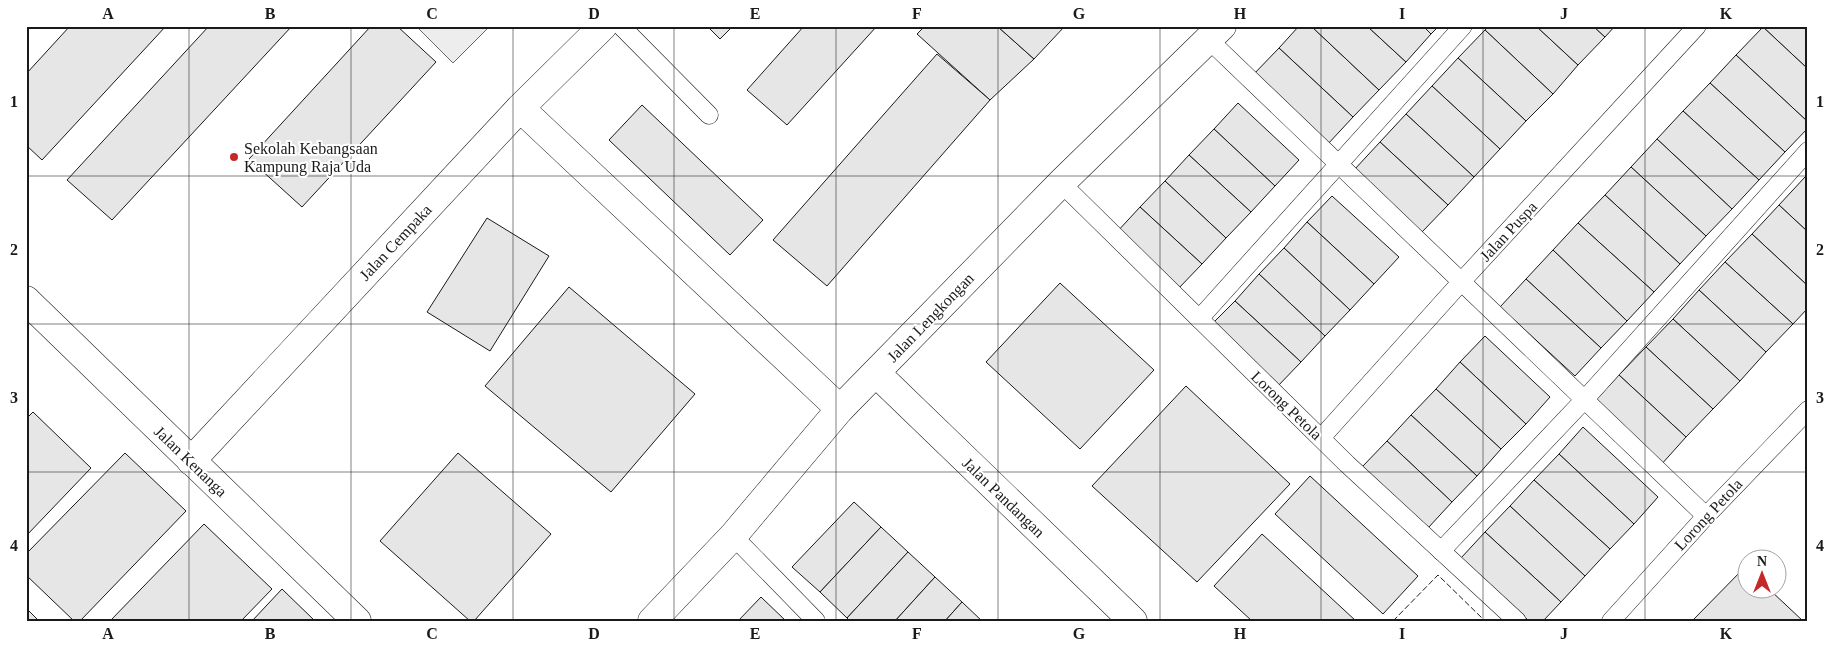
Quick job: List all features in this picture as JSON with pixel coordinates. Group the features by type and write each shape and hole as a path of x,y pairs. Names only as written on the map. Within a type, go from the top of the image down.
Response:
{"street":[{"name":"Jalan Cempaka","path":"191,461 520,108 603,26"},
{"name":"Jalan Lengkongan","path":"652,621 733,536 840,409 1061,183 1215,33"},
{"path":"520,108 840,409"},
{"name":"Jalan Kenanga","path":"26,300 356,621"},
{"name":"Jalan Pandangan","path":"876,373 1126,618"}],"lane":[{"path":"621,26 709,116"},
{"path":"1199,319 1463,26"},
{"name":"Jalan Puspa","path":"1321,438 1462,280 1697,26"},
{"path":"1215,33 1338,165 1462,280 1706,516"},
{"path":"1441,551 1585,399 1808,151"},
{"name":"Lorong Petola","path":"1061,183 1321,438 1517,621"},
{"name":"Lorong Petola","path":"1611,621 1706,516 1808,410"},
{"path":"733,536 816,621"}],"shaded area":[{"path":"416,26 490,26 453,63"}],"building":[{"path":"70,26 166,26 42,160 26,145 26,74"},
{"path":"209,26 292,26 112,220 67,180"},
{"path":"371,26 397,26 436,62 302,207 249,159"},
{"path":"707,26 733,26 720,39"},
{"path":"804,26 877,26 787,125 747,90"},
{"path":"925,26 997,26 1034,59 990,100 917,34"},
{"path":"997,26 1065,26 1034,59"},
{"path":"1299,26 1311,26 1379,90 1353,117 1279,48"},
{"path":"1311,26 1367,26 1406,62 1379,90"},
{"path":"1367,26 1423,26 1431,34 1406,62"},
{"path":"1423,26 1439,26 1431,34"},
{"path":"1489,26 1536,26 1578,65 1553,94 1485,30"},
{"path":"1536,26 1593,26 1605,37 1578,65"},
{"path":"1593,26 1615,26 1605,37"},
{"path":"1808,26 1808,69 1763,27"},
{"path":"1763,27 1808,69 1808,122 1736,55"},
{"path":"1485,30 1553,94 1526,121 1458,58"},
{"path":"1279,48 1353,117 1327,145 1252,76"},
{"path":"937,54 990,100 827,286 773,240"},
{"path":"1736,55 1808,122 1808,128 1785,152 1710,83"},
{"path":"1458,58 1526,121 1500,149 1432,86"},
{"path":"1710,83 1785,152 1759,180 1683,111"},
{"path":"1432,86 1500,149 1474,177 1406,114"},
{"path":"1238,103 1299,160 1275,186 1214,129"},
{"path":"642,105 763,220 730,255 609,140"},
{"path":"1683,111 1759,180 1732,209 1657,139"},
{"path":"1406,114 1474,177 1448,205 1380,142"},
{"path":"1214,129 1275,186 1251,212 1189,155"},
{"path":"1657,139 1732,209 1706,236 1631,167"},
{"path":"1380,142 1448,205 1422,232 1354,170"},
{"path":"1189,155 1251,212 1226,238 1165,181"},
{"path":"1631,167 1706,236 1680,264 1605,195"},
{"path":"1805,177 1808,180 1808,232 1779,205"},
{"path":"1165,181 1226,238 1202,264 1140,207"},
{"path":"1605,195 1680,264 1654,292 1578,223"},
{"path":"1332,196 1399,257 1374,284 1307,222"},
{"path":"1779,205 1808,232 1808,286 1752,234"},
{"path":"1140,207 1202,264 1177,290 1116,233"},
{"path":"487,218 549,256 490,351 427,312"},
{"path":"1307,222 1374,284 1350,310 1284,248"},
{"path":"1578,223 1654,292 1627,321 1553,250"},
{"path":"1752,234 1808,286 1808,308 1793,324 1725,262"},
{"path":"1284,248 1350,310 1325,336 1259,274"},
{"path":"1553,250 1627,321 1601,348 1526,279"},
{"path":"1725,262 1793,324 1766,352 1699,290"},
{"path":"1259,274 1325,336 1301,362 1235,301"},
{"path":"1526,279 1601,348 1575,376 1500,307"},
{"path":"1060,283 1154,370 1080,449 986,362"},
{"path":"569,287 695,394 611,492 485,386"},
{"path":"1699,290 1766,352 1740,381 1673,319"},
{"path":"1235,301 1301,362 1276,388 1210,326"},
{"path":"1673,319 1740,381 1713,409 1646,347"},
{"path":"1485,336 1550,397 1526,424 1460,362"},
{"path":"1646,347 1713,409 1686,437 1619,375"},
{"path":"1460,362 1526,424 1501,449 1436,389"},
{"path":"1619,375 1686,437 1660,466 1593,403"},
{"path":"1186,386 1290,484 1197,582 1092,486"},
{"path":"1436,389 1501,449 1477,476 1411,415"},
{"path":"33,412 91,468 26,536 26,419"},
{"path":"1411,415 1477,476 1452,502 1387,441"},
{"path":"1583,427 1658,497 1634,524 1559,454"},
{"path":"1387,441 1452,502 1428,528 1362,467"},
{"path":"125,453 186,511 80,621 74,621 26,575 26,554"},
{"path":"458,453 551,534 474,621 470,621 380,541"},
{"path":"1559,454 1634,524 1610,549 1534,480"},
{"path":"1310,476 1418,576 1383,614 1275,514"},
{"path":"1534,480 1610,549 1585,576 1510,506"},
{"path":"854,502 881,527 820,592 792,567"},
{"path":"1510,506 1585,576 1561,602 1485,532"},
{"path":"204,524 272,589 241,621 110,621"},
{"path":"881,527 908,552 847,618 820,592"},
{"path":"1485,532 1561,602 1543,621 1529,621 1461,558"},
{"path":"1262,534 1356,621 1252,621 1214,586"},
{"path":"908,552 935,577 895,621 850,621 847,618"},
{"path":"1736,576 1736,600 1781,600 1803,621 1693,620"},
{"path":"935,577 962,602 945,621 895,621"},
{"path":"282,589 315,621 252,621"},
{"path":"761,597 786,621 738,621"},
{"path":"962,602 982,621 945,621"},
{"path":"26,608 39,621 26,621"}],"fence":[{"path":"1393,621 1438,575 1485,621"}],"place":[{"name":"Sekolah Kebangsaan Kampung Raja Uda","path":"234,157"}]}
